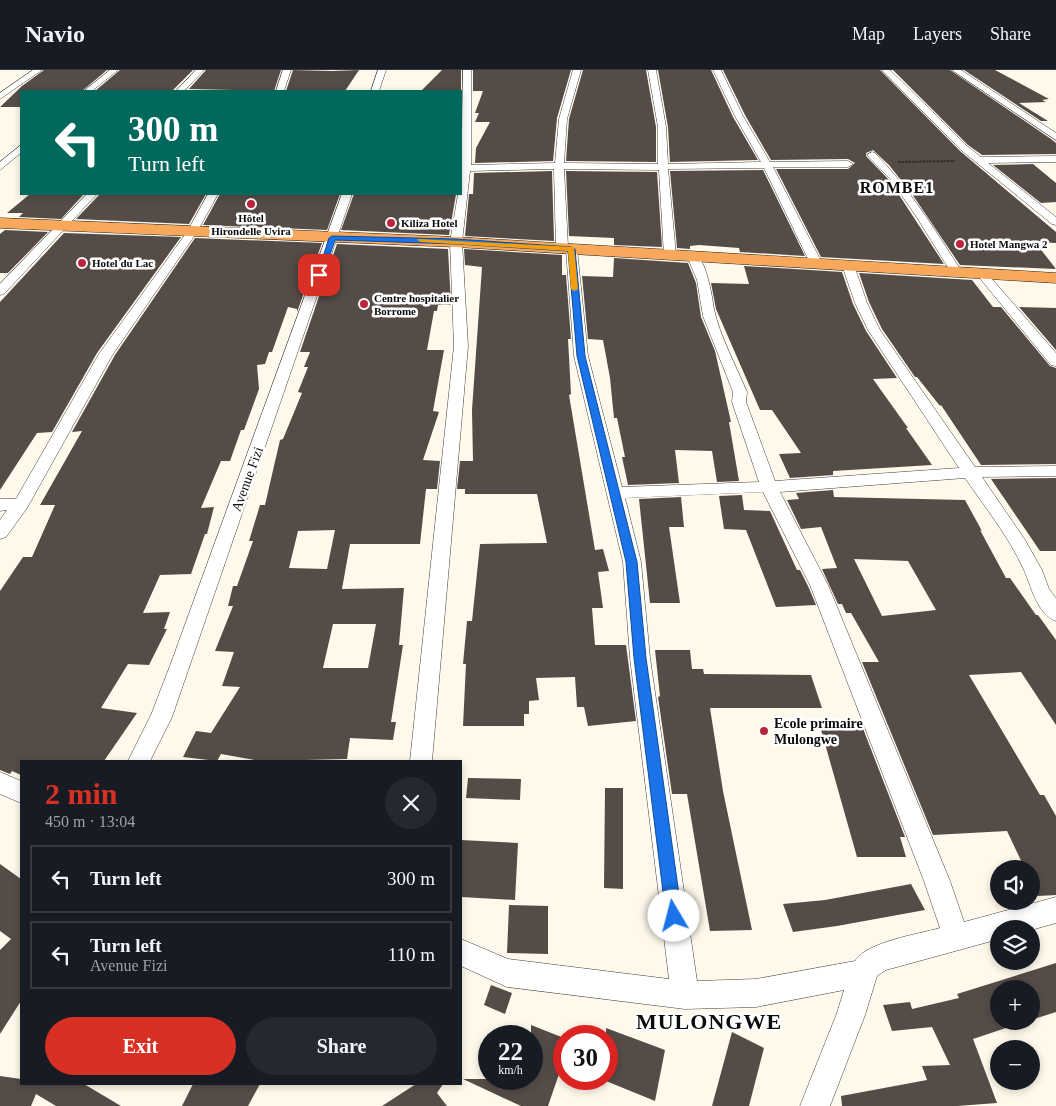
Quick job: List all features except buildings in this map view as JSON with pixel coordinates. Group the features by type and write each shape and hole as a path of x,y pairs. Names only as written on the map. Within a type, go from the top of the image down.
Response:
{"highway":[{"path":"0,223 456,242 1056,278"}],"street":[{"path":"0,97 38,70"},
{"path":"89,90 114,70"},
{"path":"181,90 200,70"},
{"path":"280,90 288,70"},
{"path":"375,90 382,70"},
{"path":"462,186 467,70"},
{"path":"577,70 563,119 559,166 567,248 581,356 632,562 640,658 685,995"},
{"path":"652,70 662,127 670,255"},
{"path":"717,70 816,263"},
{"path":"886,70 952,136 1056,222"},
{"path":"956,70 1056,137"},
{"path":"0,167 20,149"},
{"path":"874,158 894,178 921,216 956,272"},
{"path":"980,160 1056,159"},
{"path":"464,168 848,164"},
{"path":"0,291 91,195"},
{"path":"0,533 21,504 106,354 192,232 212,195"},
{"name":"Avenue Fizi","path":"140,760 162,717 347,195"},
{"path":"421,760 461,346 456,242 461,195"},
{"path":"693,256 703,280 709,316 740,392 738,402 769,487 818,585 915,826 957,938"},
{"path":"848,265 861,303 874,330 1018,545 1033,570 1041,592 1056,613"},
{"path":"982,274 1056,362"},
{"path":"615,493 769,487 970,472 1056,471"},
{"path":"0,505 21,504"},
{"path":"0,783 20,792"},
{"path":"815,1106 830,1064 851,1015 863,973 867,966 880,958 1056,910"},
{"path":"462,952 507,973 685,995 756,993 863,973"}],"path":[{"path":"874,158 980,160"}],"slow traffic":[{"path":"421,240 571,249 574,289"}],"place":[{"name":"Hôtel Hirondelle Uvira","path":"251,204"},
{"name":"Kiliza Hotel","path":"391,223"},
{"name":"Hotel Mangwa 2","path":"960,244"},
{"name":"Hotel du Lac","path":"82,263"},
{"name":"Centre hospitalier Borrome","path":"364,304"},
{"name":"Ecole primaire Mulongwe","path":"764,731"}],"district":[{"name":"ROMBE1","path":"897,187"},
{"name":"MULONGWE","path":"709,1021"}],"route":[{"path":"319,275 332,238 456,242 571,249 581,356 632,562 640,658 674,916"}]}
